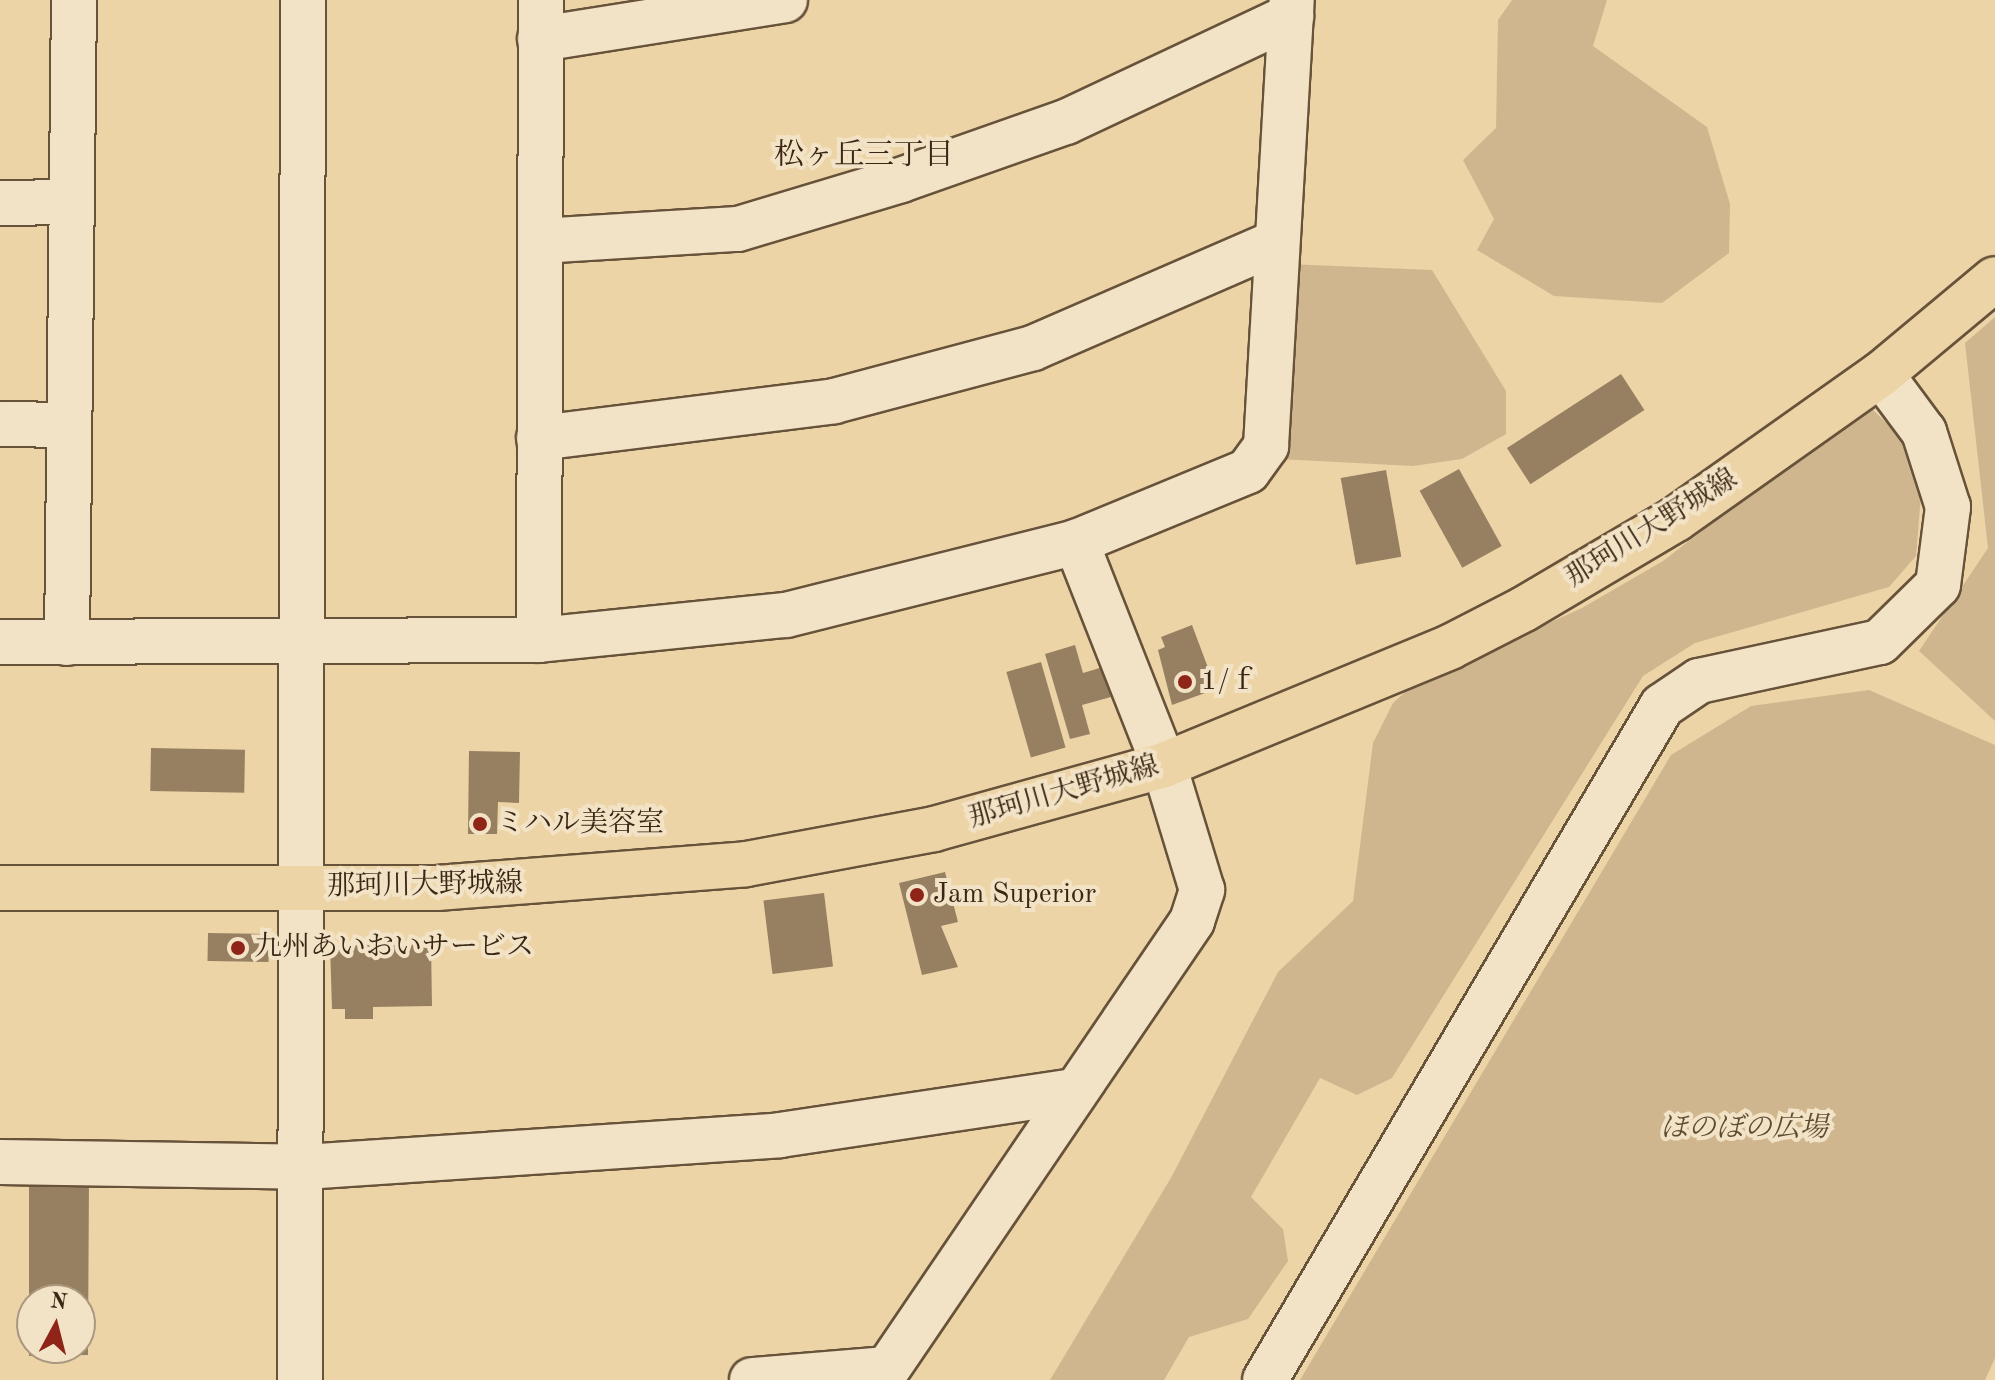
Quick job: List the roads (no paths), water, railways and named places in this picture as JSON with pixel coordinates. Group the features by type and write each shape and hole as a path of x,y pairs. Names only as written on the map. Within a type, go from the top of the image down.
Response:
{"main road":[{"name":"那珂川大野城線","path":"0,888 304,889 549,883 746,864 934,829 1164,765 1450,647 1524,609 1676,519 1881,374 1995,279"}],"street":[{"path":"67,643 74,0"},
{"path":"300,1380 304,1167 303,0"},
{"path":"539,640 540,19 785,0"},
{"path":"540,241 738,229 901,180 1066,122 1291,8"},
{"path":"0,642 303,645 539,640 786,615 1076,542 1248,471 1266,446 1274,243 1291,8"},
{"path":"0,203 72,202"},
{"path":"539,438 834,401 1033,348 1274,243"},
{"path":"1265,1380 1662,706 1699,681 1880,642 1938,585 1948,507 1924,432 1881,374"},
{"path":"0,424 69,425"},
{"path":"752,1380 884,1374 1192,921 1202,890 1164,765 1076,542"},
{"path":"0,1162 304,1167 780,1135 1076,1091"}],"place":[{"name":"1/ｆ","path":"1185,682"},
{"name":"ミハル美容室","path":"480,824"},
{"name":"Jam Superior","path":"917,895"},
{"name":"九州あいおいサービス","path":"238,948"}],"district":[{"name":"松ヶ丘三丁目","path":"864,156"}],"park label":[{"name":"ほのぼの広場","path":"1744,1129"}]}
